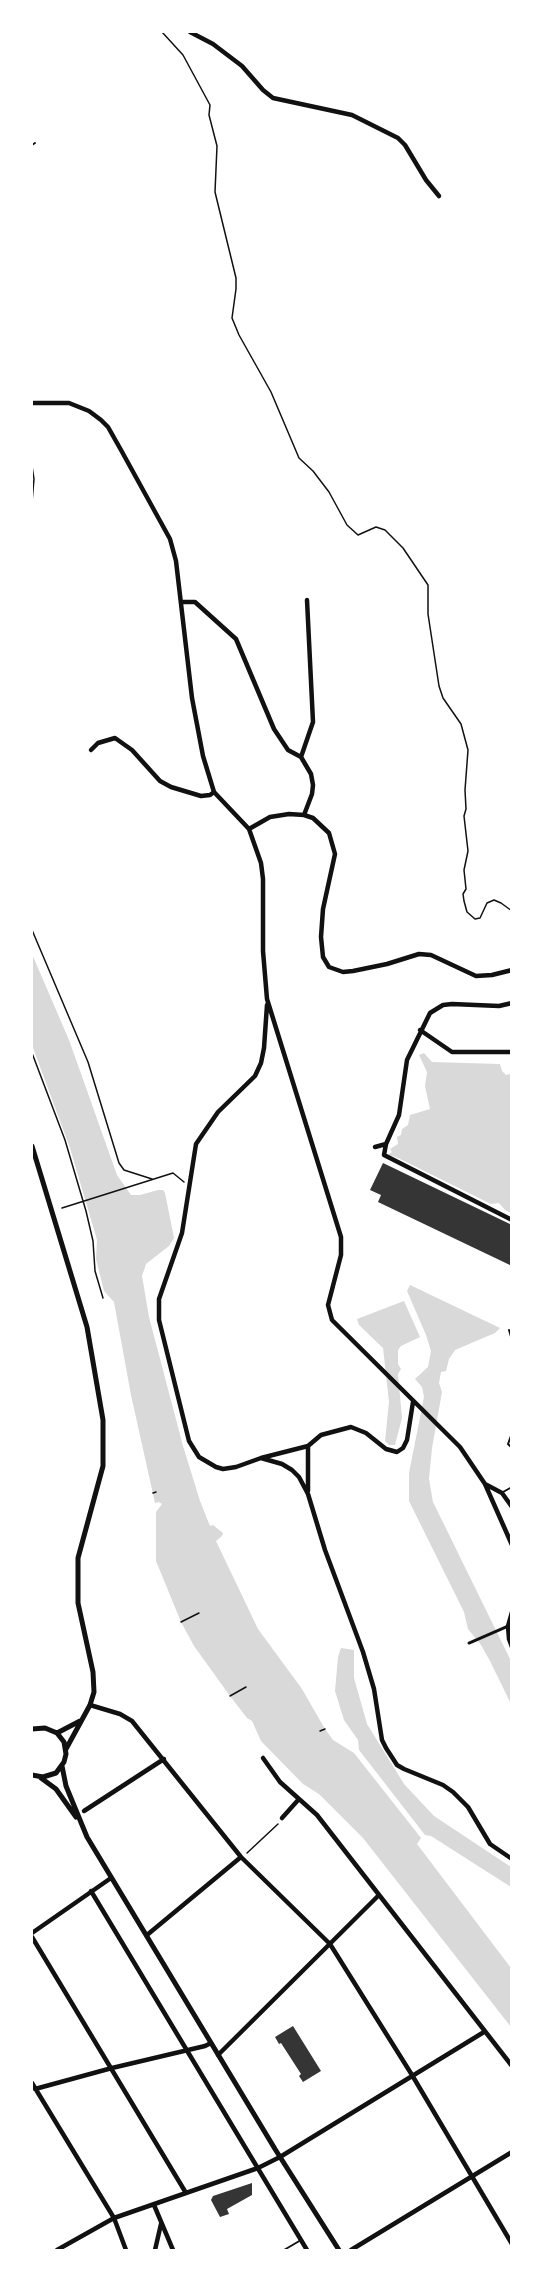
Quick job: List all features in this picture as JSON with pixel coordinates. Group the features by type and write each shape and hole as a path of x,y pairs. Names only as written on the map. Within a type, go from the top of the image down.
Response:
{"street":[{"path":"190,32 213,44 242,66 273,98 352,115 398,138 439,196"},
{"path":"32,403 56,402 81,406 96,415 108,428 170,539 176,561 192,698 202,756 214,792 249,829 261,863 263,951 267,999 261,1063 255,1076 218,1112 196,1144 182,1233 163,1281 159,1306 159,1320 189,1441 199,1457 223,1469 308,1446 321,1435 351,1427 366,1433 386,1449 397,1452 403,1448 407,1440 413,1402"},
{"path":"301,757 314,722 307,600"},
{"path":"181,602 195,602 236,639 274,729 288,750 301,757 310,774 313,785 312,794 304,815"},
{"path":"91,750 98,743 115,738 124,743 160,781 201,796 214,792"},
{"path":"249,829 270,817 289,814 304,815 319,822 329,833 335,854 323,909 321,937 323,957 329,967 343,972 353,971 419,954 430,955 476,976 512,970"},
{"path":"267,999 338,1221 341,1255 328,1305 332,1320 460,1447 485,1484 512,1545"},
{"path":"512,1003 499,1006 443,1005 430,1013 420,1030 404,1070 399,1115 386,1144 384,1155 512,1220"},
{"path":"420,1030 452,1052 472,1054 512,1052"},
{"path":"375,1147 386,1144"},
{"path":"32,1146 80,1303 92,1353 103,1420 103,1466 78,1558 80,1614 93,1672 94,1692 66,1749 62,1766 52,1775 35,1776"},
{"path":"308,1446 308,1494"},
{"path":"261,1458 282,1464 292,1470 299,1477 308,1494 325,1550 366,1662 374,1689 382,1740 386,1748 397,1765 443,1785 453,1792 468,1807 490,1844 512,1859"},
{"path":"485,1484 502,1492 512,1507"},
{"path":"512,1612 508,1626 512,1647"},
{"path":"469,1643 508,1626"},
{"path":"90,1704 116,1712 132,1721 242,1857 330,1944 412,2075 512,2244"},
{"path":"57,1733 81,1720"},
{"path":"32,1729 45,1728 57,1733 62,1738 66,1749"},
{"path":"263,1758 274,1776 317,1815 512,2066"},
{"path":"84,1811 164,1760"},
{"path":"62,1766 66,1786 79,1821"},
{"path":"35,1776 56,1788 79,1821 218,2055 339,2250"},
{"path":"282,1818 299,1799"},
{"path":"147,1935 242,1857"},
{"path":"111,1878 32,1935 186,2193"},
{"path":"91,1891 307,2250"},
{"path":"218,2055 379,1895"},
{"path":"57,2250 114,2218 258,2168 280,2157 484,2032"},
{"path":"35,2089 211,2043"},
{"path":"32,2083 114,2218 126,2250"},
{"path":"351,2250 512,2152"},
{"path":"154,2205 173,2250"},
{"path":"155,2250 161,2224"}],"lane":[{"path":"509,1330 512,1340"},
{"path":"512,1433 508,1444 512,1448"},
{"path":"502,1492 512,1487"},
{"path":"284,2250 300,2240"}],"path":[{"path":"162,32 183,55 210,105 209,115 217,146 215,192 236,278 232,318 271,392 298,458 314,471 329,492 347,525 358,535 376,527 385,530 403,548 428,585 428,614 439,686 443,698 461,724 468,750 464,816 468,851 464,870 466,889 463,894 464,902 467,912 475,919 480,918 487,903 494,900 512,912"},
{"path":"32,466 34,479 32,502"},
{"path":"32,930 88,1062 119,1163 124,1170 152,1179"},
{"path":"32,1053 65,1140 86,1211 93,1241 95,1271 103,1298"},
{"path":"62,1208 173,1173 189,1186"},
{"path":"181,1622 199,1613"},
{"path":"230,1696 246,1687"},
{"path":"320,1731 325,1729"},
{"path":"242,1857 269,1834 282,1818"}],"shaded area":[{"path":"32,954 69,1040 117,1175 131,1195 158,1190 163,1190 165,1193 174,1238 169,1246 146,1264 142,1276 149,1317 200,1501 210,1526 213,1525 223,1533 216,1541 258,1629 302,1689 325,1729 333,1740 354,1753 421,1838 417,1844 511,1968 511,2027 363,1838 319,1794 303,1784 261,1741 252,1721 247,1718 194,1646 181,1622 156,1561 156,1512 162,1504 155,1503 131,1395 114,1302 104,1291 96,1259 97,1240 70,1148 32,1045"},
{"path":"424,1053 432,1062 500,1064 506,1075 511,1072 511,1213 499,1203 491,1204 388,1155 392,1152 390,1149 398,1144 397,1137 408,1125 410,1115 430,1109 425,1086 427,1072 419,1055"},
{"path":"410,1285 500,1328 495,1333 455,1350 449,1359 446,1371 441,1372 439,1383 442,1392 429,1479 433,1502 511,1661 511,1704 481,1645 468,1629 464,1612 409,1501 409,1473 424,1397 422,1387 415,1379 428,1367 431,1351 407,1291"},
{"path":"404,1301 420,1337 401,1346 398,1350 398,1364 401,1369 398,1374 402,1418 395,1445 389,1445 385,1441 389,1402 383,1348 359,1325 357,1319"},
{"path":"341,1648 354,1650 354,1678 367,1724 404,1784 434,1816 511,1867 511,1887 431,1836 425,1835 359,1750 358,1740 344,1720 335,1691"}],"building":[{"path":"383,1163 512,1225 512,1266 378,1202 381,1195 370,1190"},
{"path":"293,2026 321,2071 303,2082 299,2076 301,2074 275,2037"},
{"path":"252,2183 252,2195 227,2209 229,2214 220,2217 211,2200 213,2196"}]}
